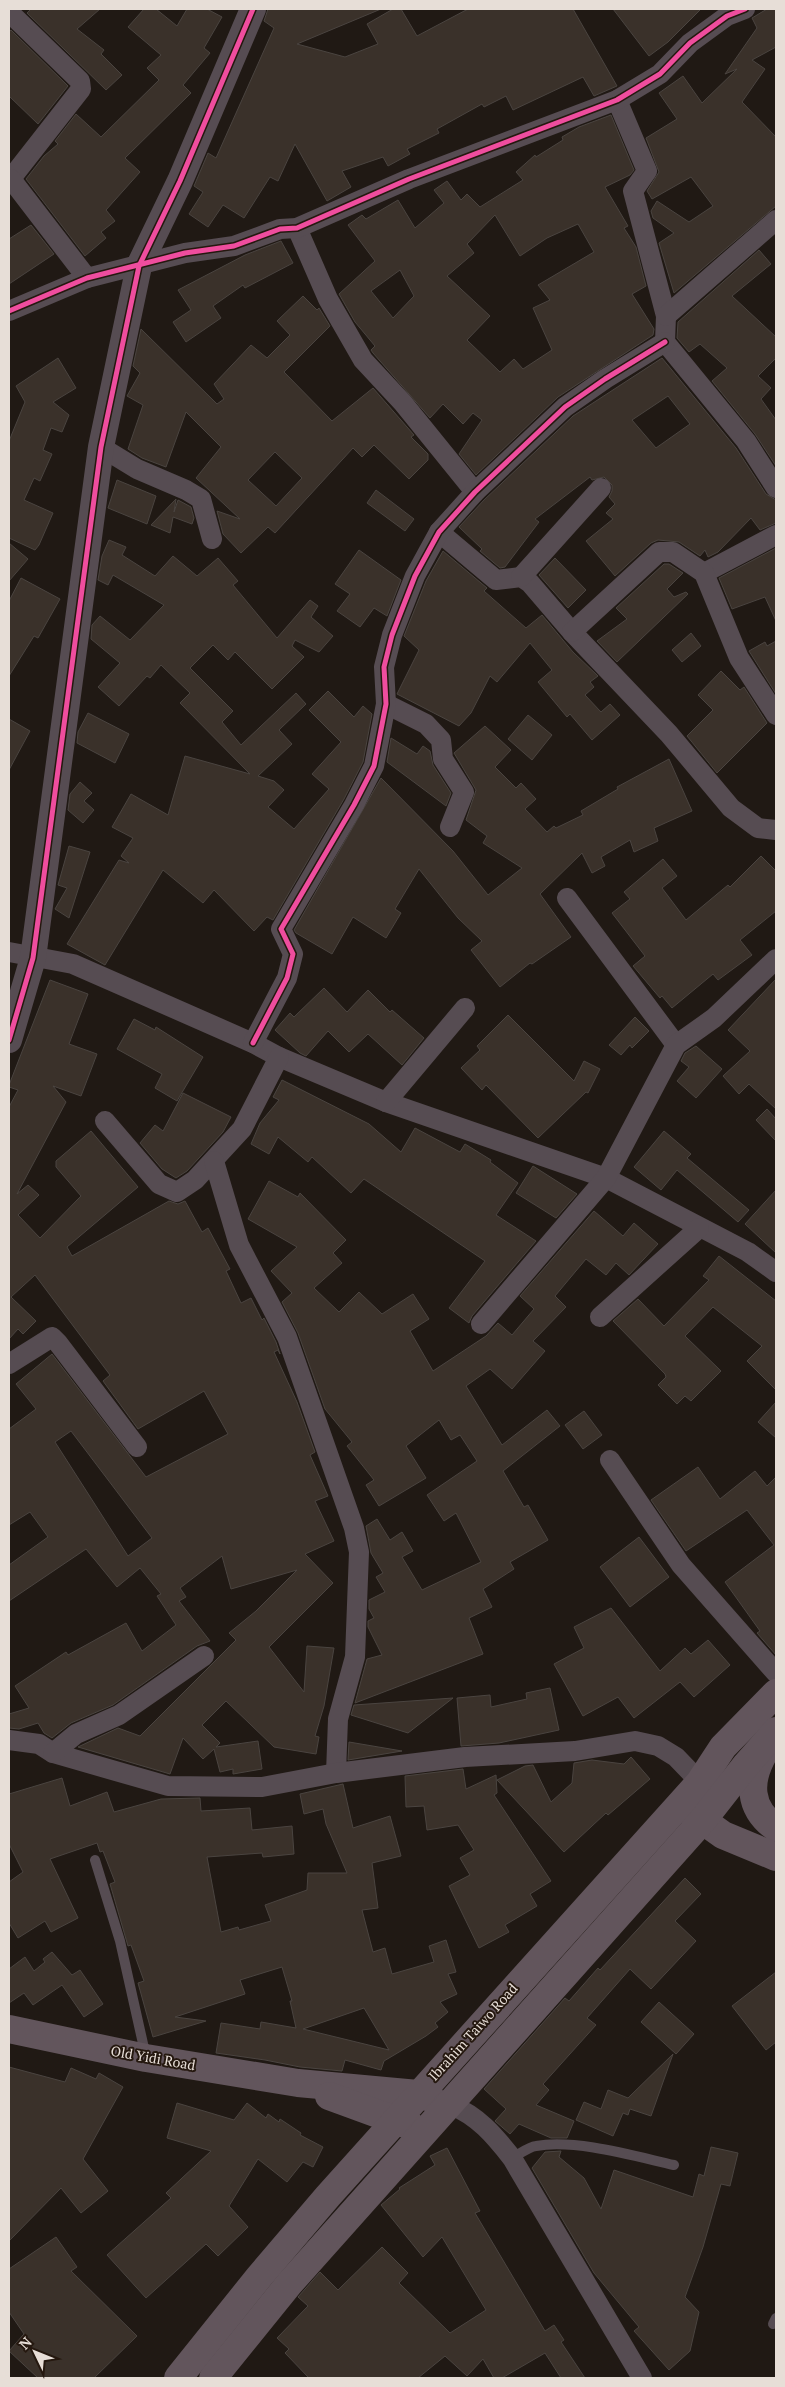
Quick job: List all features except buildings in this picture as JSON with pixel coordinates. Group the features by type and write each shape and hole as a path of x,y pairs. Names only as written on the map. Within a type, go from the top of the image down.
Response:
{"main road":[{"name":"Ibrahim Taiwo Road","path":"178,2378 259,2277 394,2120 700,1782 723,1747 776,1693"},
{"path":"213,2378 289,2284 451,2105 702,1821 746,1765 776,1732"},
{"path":"776,1732 754,1770 753,1785 758,1810 765,1820 776,1828"},
{"path":"700,1782 737,1813 753,1821 776,1828"},
{"path":"680,1804 702,1821 738,1843 776,1857"},
{"path":"662,1866 691,1848 707,1843 722,1841 738,1843"},
{"name":"Old Yidi Road","path":"9,2029 146,2058 298,2084 418,2094 451,2105"},
{"name":"Old Yidi Road","path":"298,2084 426,2131"}],"street":[{"path":"9,1040 101,447 139,266 180,181 253,9"},
{"path":"9,311 87,278 139,266 185,252 234,246 280,229 297,228 409,179 617,100 660,74 690,44 731,11"},
{"path":"9,12 80,81 81,89 10,180 87,278"},
{"path":"617,100 648,171 633,191 666,316 665,342 746,441 776,488"},
{"path":"666,316 776,220"},
{"path":"297,228 328,299 363,360 402,403 476,492"},
{"path":"253,1043 287,978 293,954 281,929 354,805 374,766 386,704 384,667 394,627 415,576 439,532 476,492 565,407 605,379 665,342"},
{"path":"101,447 200,499 212,539"},
{"path":"521,577 601,488"},
{"path":"439,532 496,580 521,577 530,583 572,632 670,734 731,808 758,828 776,830"},
{"path":"704,573 776,535"},
{"path":"572,632 659,552 673,552 704,573 739,658 776,715"},
{"path":"386,704 426,724 441,740 443,759 464,792 450,827"},
{"path":"567,898 676,1045"},
{"path":"21,955 73,964 253,1043 280,1057 386,1102 606,1178 748,1252 776,1272"},
{"path":"481,1324 606,1178 676,1045 714,1018 776,959"},
{"path":"386,1102 465,1008"},
{"path":"105,1121 159,1184 177,1192 195,1180 242,1130 280,1057"},
{"path":"214,1161 239,1245 287,1336 354,1528 359,1552 355,1657 338,1718 336,1773"},
{"path":"600,1317 700,1228"},
{"path":"9,1364 52,1337 137,1447"},
{"path":"610,1460 681,1566 776,1673"},
{"path":"53,1753 76,1734 119,1715 204,1656"},
{"path":"9,1740 39,1744 53,1753 168,1786 262,1788 336,1773 465,1757 576,1751 635,1742 658,1746 676,1757 700,1782"},
{"path":"451,2105 476,2119 492,2132 512,2158 642,2378"}],"lane":[{"path":"95,1860 120,1941 139,2018 146,2058"},
{"path":"512,2158 534,2146 554,2144 616,2151 674,2165"}],"cycle path":[{"path":"9,1040 33,958 101,447 139,266 180,181 253,9"},
{"path":"9,311 87,278 185,253 234,246 280,229 297,228 409,179 617,100 660,74 690,43 727,16 745,9"},
{"path":"253,1043 287,978 293,954 281,929 354,805 374,766 386,704 384,667 392,635 415,576 439,532 475,492 565,407 605,379 665,342"}]}
